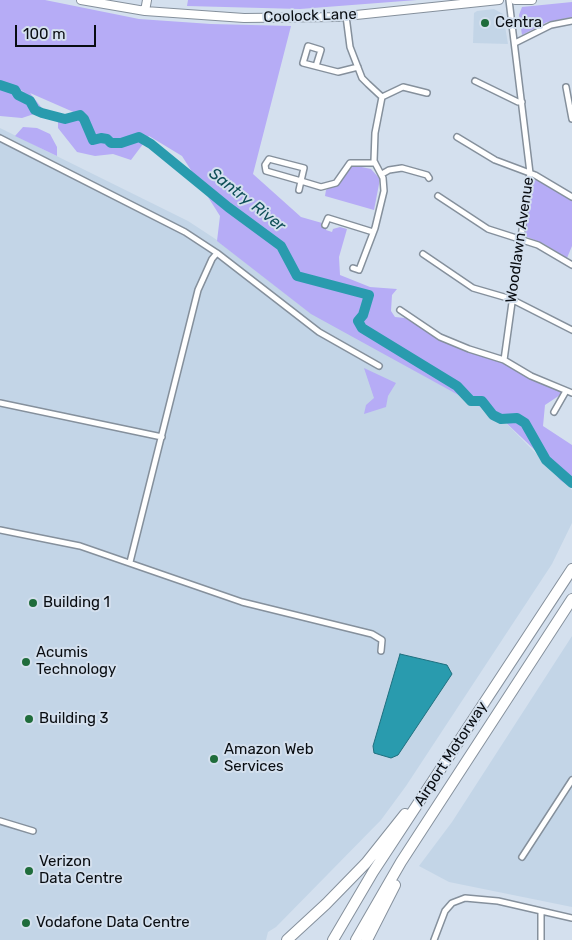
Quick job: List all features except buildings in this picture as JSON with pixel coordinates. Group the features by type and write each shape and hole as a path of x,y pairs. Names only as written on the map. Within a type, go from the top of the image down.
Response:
{"highway":[{"name":"Airport Motorway","path":"333,940 373,872 430,788 440,768 572,570"},
{"name":"Airport Motorway","path":"356,940 401,862 572,598"},
{"path":"286,940 326,904 366,863 440,768"},
{"path":"369,938 411,852 442,798"},
{"path":"325,940 373,872"}],"main road":[{"name":"Coolock Lane","path":"81,0 145,11 210,17 346,16 499,0"},
{"path":"145,11 147,0"},
{"path":"515,0 532,0"}],"street":[{"name":"Woodlawn Avenue","path":"504,360 530,172 509,0"},
{"path":"346,16 350,47 358,67 368,84 382,97"},
{"path":"515,43 552,25 572,21"},
{"path":"316,66 338,72 358,67"},
{"path":"475,81 518,102 522,102"},
{"path":"382,97 403,87 427,93"},
{"path":"566,87 572,119"},
{"path":"353,268 359,270 373,232 384,191 382,174 375,163 375,133 382,97"},
{"path":"457,137 495,160 530,172 572,197"},
{"path":"0,138 166,222 217,253 319,332 379,366"},
{"path":"299,190 301,181 304,168 269,159 265,165 266,171 301,181 322,186 336,183 350,163 375,163"},
{"path":"382,174 389,170 402,168 427,175 429,178"},
{"path":"438,196 488,229 538,245 572,266"},
{"path":"325,225 328,218 373,232"},
{"path":"130,562 198,290 212,259 217,253"},
{"path":"423,254 474,288 511,299 572,330"},
{"path":"400,310 440,337 504,360 530,376 569,392 554,412"},
{"path":"0,403 162,437"},
{"path":"0,530 80,546 242,602 372,634 382,640 381,651"},
{"path":"522,857 572,780"},
{"path":"0,821 33,831"},
{"path":"434,940 445,911 458,899 482,898 572,918"},
{"path":"541,912 541,940"}],"shaded area":[{"path":"0,0 45,0 139,19 211,24 291,26 253,174 301,217 322,223 321,225 327,227 326,230 332,232 333,229 340,227 347,229 339,257 340,275 370,287 397,289 392,295 391,311 395,317 405,318 441,340 501,362 566,391 545,405 543,426 572,445 572,488 560,480 538,453 502,419 311,314 217,241 220,216 182,156 149,136 131,160 113,154 95,156 77,152 58,128 58,118 64,115 82,118 78,114 30,93 41,107 34,114 22,118 0,116 0,85 25,92 0,81"},
{"path":"188,0 417,0 300,9 187,6"},
{"path":"572,2 572,17 547,22 522,35 519,15 522,7"},
{"path":"494,9 503,14 508,44 473,43 474,13"},
{"path":"23,127 37,128 50,134 57,147 57,156 15,136"},
{"path":"0,128 188,221 217,240 308,311 502,419 572,490 572,523 552,564 406,786 381,820 276,927 268,932 266,940 0,940"},
{"path":"352,165 371,169 380,179 374,210 325,196 326,190 340,182 347,168"},
{"path":"539,179 572,200 572,246 567,258 544,244 525,236 533,181"},
{"path":"364,368 396,383 388,396 386,407 364,414 366,405 374,398"},
{"path":"572,636 572,907 449,882 419,866 452,822"}],"water":[{"path":"400,654 447,665 452,674 398,755 391,758 374,753 373,746"}],"waterway":[{"name":"Santry River","path":"0,85 15,90 18,95 30,101 35,110 42,113 65,119 80,115 84,119 93,140 101,138 107,139 111,143 121,143 139,137 151,144 228,207 281,246 297,276 369,295 363,315 358,321 362,328 457,386 471,401 482,401 493,415 501,419 517,418 525,423 546,460 572,483"}],"place":[{"name":"Centra","path":"485,23"},
{"name":"Building 1","path":"33,603"},
{"name":"Acumis Technology","path":"26,662"},
{"name":"Building 3","path":"29,719"},
{"name":"Amazon Web Services","path":"214,759"},
{"name":"Verizon Data Centre","path":"29,871"},
{"name":"Vodafone Data Centre","path":"26,923"}]}
